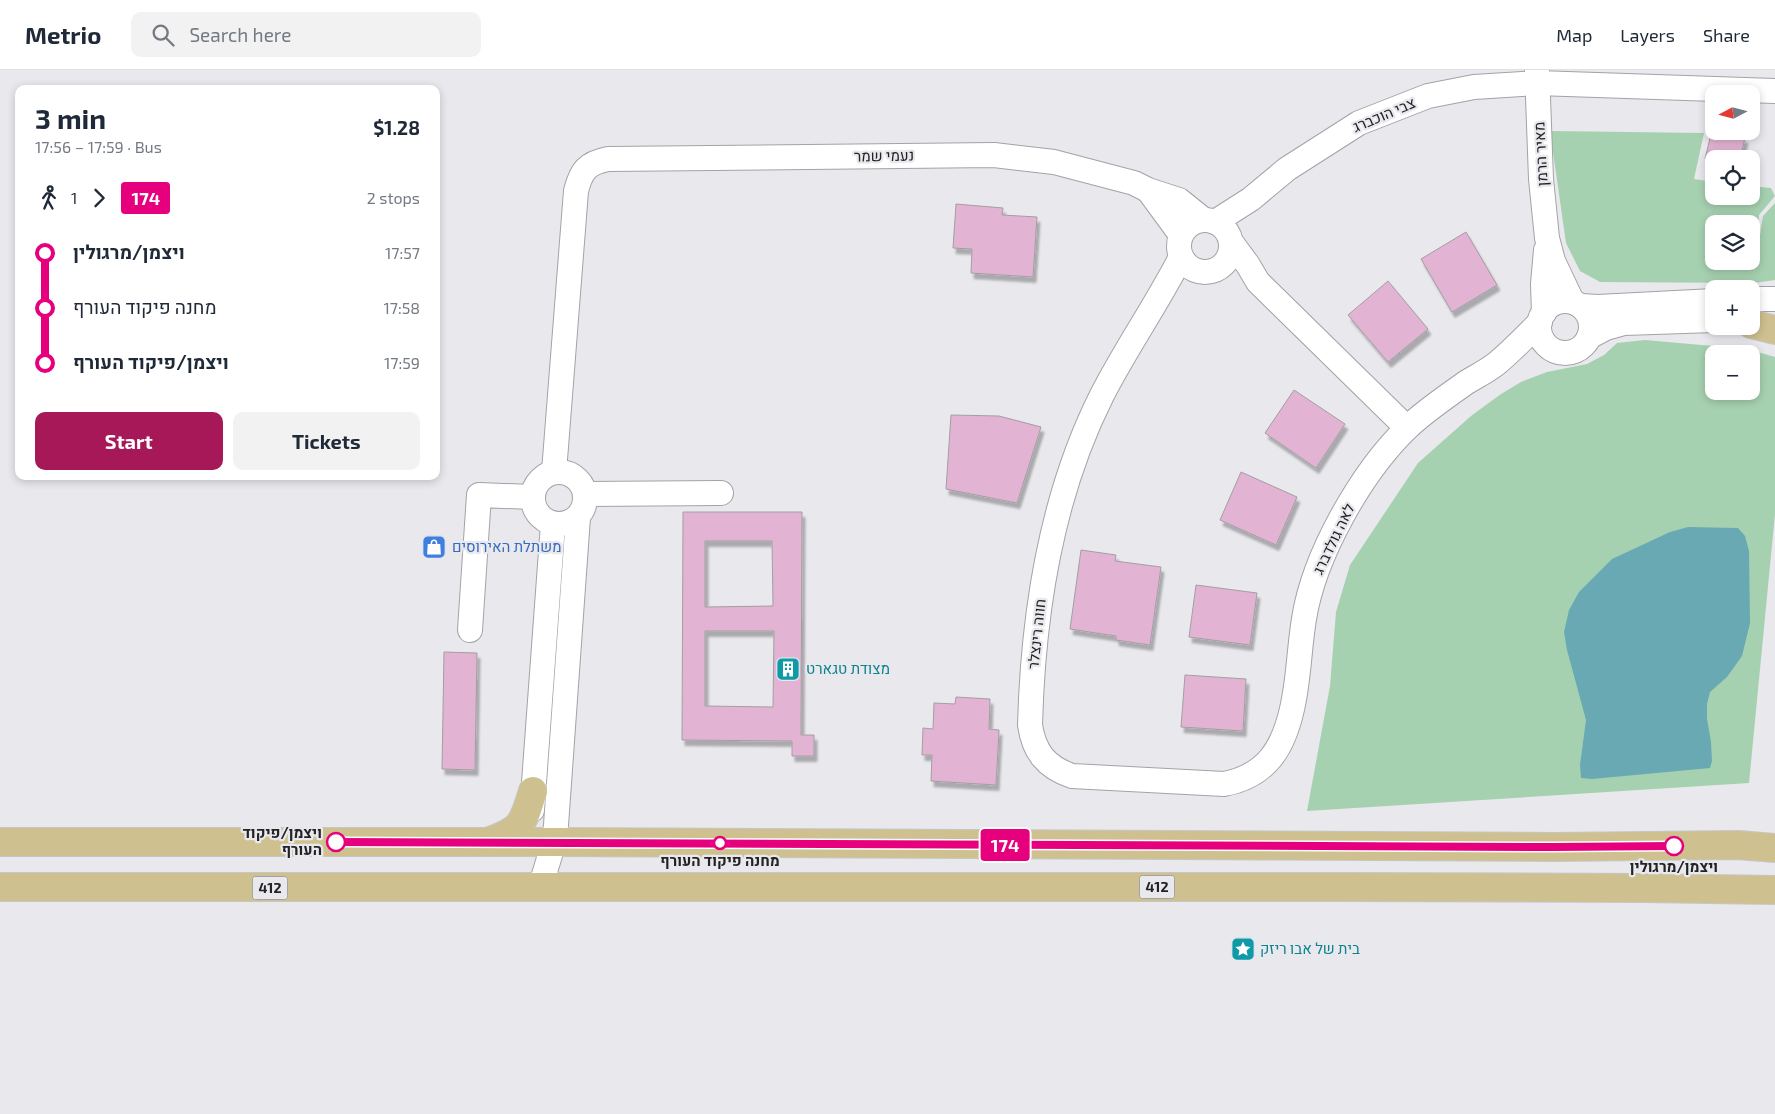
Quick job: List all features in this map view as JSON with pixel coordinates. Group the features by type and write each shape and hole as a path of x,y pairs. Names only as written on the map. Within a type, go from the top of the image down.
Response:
{"main road":[{"path":"1760,326 1775,330"},
{"path":"488,842 506,836 520,826 533,791"},
{"path":"1659,846 1740,837 1775,828"},
{"path":"0,842 542,842 1544,847 1738,845 1775,848"},
{"name":"412","path":"0,887 1339,887 1775,890"},
{"path":"1339,887 1755,904 1775,909"}],"street":[{"name":"צבי הוכברג","path":"1194,258 1224,264 1229,257 1231,249 1220,230 1251,199 1287,169 1359,122 1428,96 1537,77 1714,79 1775,90"},
{"name":"מאיר הרמן","path":"1537,77 1541,179 1547,238 1553,261 1577,304"},
{"name":"נעמי שמר","path":"562,473 592,191 598,175 615,159 994,155 1054,162 1134,183 1148,190 1179,200 1220,230 1248,265 1258,282"},
{"path":"1148,190 1194,258 1258,282 1407,428"},
{"path":"1194,258 1188,226 1194,222 1220,230"},
{"name":"מאיר הרמן","path":"1542,317 1547,238"},
{"name":"חווה רינצלר","path":"1194,258 1158,302 1102,396 1075,458 1056,518 1045,568 1038,619 1030,725 1032,739 1044,759 1052,767 1072,776 1224,784 1240,781 1263,767"},
{"path":"1760,299 1775,299"},
{"path":"1705,301 1598,307 1558,301 1552,304 1542,317 1540,333 1546,345 1558,352 1565,353 1580,349 1589,337 1606,328 1624,323 1638,321 1705,320"},
{"path":"1577,304 1590,317 1589,337"},
{"name":"לאה גולדברג","path":"1263,767 1283,741 1290,721 1296,696 1304,618 1313,583 1328,545 1359,489 1407,428 1467,382 1496,364 1542,317"},
{"path":"1760,319 1775,318"},
{"name":"לאה גולדברג","path":"1496,364 1534,352 1558,352"},
{"path":"542,842 557,816 578,518 586,502 583,486 578,479 562,473 546,475 540,480 535,488 533,497 534,506 544,520 562,525 578,518"},
{"path":"585,494 721,494"},
{"path":"470,630 479,495 533,497"},
{"path":"540,888 542,842 533,791 553,524"}],"green space":[{"path":"1550,131 1704,133 1694,179 1705,181 1705,205 1760,205 1760,187 1771,188 1775,196 1759,215 1705,215 1705,270 1754,270 1754,274 1755,270 1760,270 1760,235 1763,216 1775,203 1775,280 1760,282 1760,280 1705,280 1705,283 1600,282 1580,271 1566,243"},
{"path":"1645,340 1705,345 1705,400 1760,400 1760,353 1775,357 1775,514 1749,783 1307,811 1330,686 1336,612 1350,565 1418,463 1471,416 1521,382 1547,372 1587,364 1604,355 1617,343"}],"water":[{"path":"1688,527 1738,528 1745,536 1749,551 1750,623 1742,656 1727,677 1710,692 1707,704 1712,761 1710,768 1592,779 1581,778 1580,765 1586,720 1564,632 1569,610 1579,592 1612,559 1670,532"}],"building":[{"path":"1710,140 1745,140 1742,150 1707,150"},
{"path":"956,204 1003,208 1002,215 1037,217 1033,277 971,273 972,249 953,248"},
{"path":"1466,232 1497,285 1452,312 1421,259"},
{"path":"1388,281 1428,329 1388,362 1348,315"},
{"path":"1294,390 1345,424 1316,468 1265,433"},
{"path":"951,415 999,416 1041,427 1017,503 946,489"},
{"path":"1241,472 1297,497 1276,545 1220,520"},
{"name":"מצודת טגארט","path":"683,512 802,512 801,735 814,735 814,756 792,756 792,741 682,740","holes":["705,541 772,541 773,606 705,607","705,631 774,631 773,707 705,706"]},
{"path":"1081,550 1116,555 1115,561 1161,567 1150,645 1116,640 1116,636 1070,629"},
{"path":"1196,585 1257,593 1250,645 1189,637"},
{"path":"444,652 477,653 475,770 442,769"},
{"path":"1185,675 1246,679 1243,731 1181,727"},
{"path":"956,697 990,699 989,729 999,730 996,785 931,781 932,755 922,755 923,728 933,729 934,703 955,704"}],"bus line":[{"name":"174","path":"336,842 1674,846"}],"place":[{"name":"משתלת האירוסים","path":"434,547"},
{"name":"מצודת טגארט","path":"788,669"},
{"name":"ויצמן/פיקוד העורף","path":"336,842"},
{"name":"מחנה פיקוד העורף","path":"720,843"},
{"name":"ויצמן/מרגולין","path":"1674,846"},
{"name":"בית של אבו ריזק","path":"1243,949"}]}
